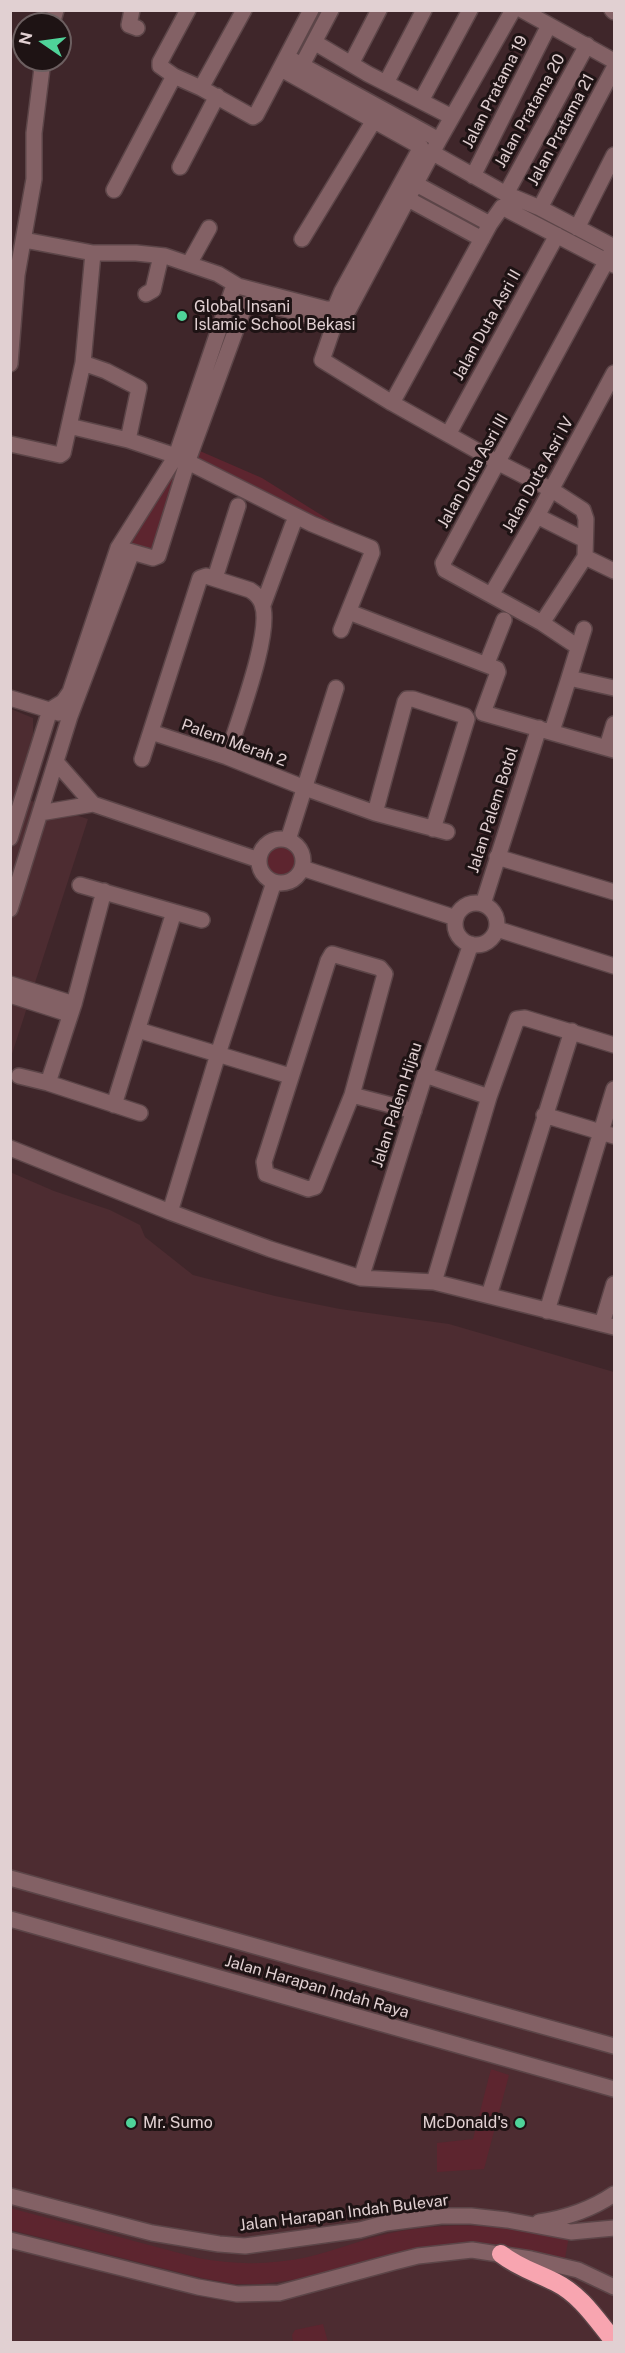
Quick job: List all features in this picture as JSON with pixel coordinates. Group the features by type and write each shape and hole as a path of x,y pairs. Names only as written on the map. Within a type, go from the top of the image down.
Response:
{"highway":[{"path":"501,2254 514,2264 555,2282 579,2298 615,2341"}],"street":[{"path":"132,10 129,23 137,28"},
{"path":"188,10 160,64 161,68 217,96 250,116 255,116 311,10"},
{"path":"201,88 244,10"},
{"path":"302,65 331,10"},
{"path":"351,64 379,10"},
{"path":"386,83 424,10"},
{"path":"421,101 470,10"},
{"path":"513,10 408,199 339,314 322,359 323,363 392,403 552,490 583,510 586,519 585,556 542,623"},
{"path":"522,10 615,61"},
{"name":"Jalan Pratama 19","path":"473,176 549,25"},
{"path":"314,42 452,117"},
{"name":"Jalan Pratama 20","path":"506,194 586,45"},
{"path":"284,63 302,65 436,147 473,176 615,247 611,263 504,207 490,224 392,403"},
{"path":"284,63 373,122 419,144 421,149 342,291 339,314"},
{"name":"Jalan Pratama 21","path":"540,208 615,68"},
{"path":"10,364 20,235 34,179 34,133 42,72"},
{"path":"114,190 174,76"},
{"path":"180,166 217,96"},
{"path":"302,240 373,122"},
{"path":"577,228 615,155"},
{"path":"416,184 490,224"},
{"path":"408,199 482,239"},
{"path":"189,264 209,228"},
{"path":"20,235 93,253 136,253 161,256 218,274 238,286 339,314"},
{"name":"Jalan Duta Asri II","path":"448,434 557,235"},
{"path":"10,444 62,455 84,363 93,253"},
{"path":"146,294 153,290 161,256"},
{"name":"Jalan Duta Asri III","path":"572,643 542,623 445,570 443,563 611,263"},
{"path":"125,550 155,559 158,556 182,459 231,294 238,286"},
{"path":"10,838 50,710 63,702 70,692 125,550 182,459 245,305 255,301 339,314"},
{"path":"84,363 106,371 139,388 128,440"},
{"name":"Jalan Duta Asri IV","path":"491,595 552,490 615,373"},
{"path":"69,426 128,440 182,459 312,524 371,548 372,553 341,630"},
{"path":"215,578 238,506"},
{"path":"537,516 585,540"},
{"path":"227,757 259,653 263,605 293,524"},
{"path":"10,909 16,871 40,813 125,550"},
{"path":"585,556 615,571"},
{"path":"142,759 200,578 206,576 215,578 250,590 256,594 263,605"},
{"path":"349,612 487,663 498,671 482,712 611,749 615,724"},
{"path":"487,663 504,620"},
{"name":"Jalan Palem Botol","path":"483,903 497,857 545,730 569,678 584,629"},
{"path":"569,678 615,688"},
{"path":"288,840 336,688"},
{"path":"10,698 70,717"},
{"name":"Palem Merah 2","path":"151,732 227,757 375,813 440,831 467,719 465,716 407,699 375,813"},
{"path":"56,762 93,804"},
{"path":"40,813 93,804 259,860"},
{"path":"277,839 288,840 301,851 302,868 291,881 274,882 262,874 259,860 266,844 277,839"},
{"path":"497,857 615,892"},
{"path":"302,868 456,918"},
{"path":"170,1212 274,882"},
{"path":"80,885 202,920"},
{"path":"48,1083 72,1009 104,891"},
{"path":"483,903 493,911 497,923 496,929 487,942 471,944 463,941 458,934 456,918 463,907 483,903"},
{"path":"114,1105 174,912"},
{"path":"496,929 615,966"},
{"name":"Jalan Palem Hijau","path":"361,1278 425,1075 471,944"},
{"path":"332,954 380,968 385,974 352,1095 315,1187 308,1189 266,1174 264,1162 290,1076 332,954"},
{"path":"10,984 72,1009"},
{"path":"10,995 72,1009"},
{"path":"434,1282 489,1097 517,1019 525,1018 615,1045"},
{"path":"138,1030 290,1076"},
{"path":"489,1295 572,1031"},
{"path":"425,1075 489,1097"},
{"path":"20,1076 140,1113"},
{"path":"547,1311 608,1134 615,1089"},
{"path":"352,1095 414,1111"},
{"path":"544,1115 608,1134"},
{"path":"10,1148 270,1250 361,1278 434,1282 608,1325 615,1284"},
{"name":"Jalan Harapan Indah Raya","path":"10,1878 615,2046"},
{"name":"Jalan Harapan Indah Raya","path":"10,1920 615,2089"},
{"path":"530,2223 575,2213 615,2194"},
{"name":"Jalan Harapan Indah Bulevar","path":"10,2196 152,2233 227,2245 268,2244 441,2216 471,2216 530,2223 571,2232 615,2228"},
{"path":"10,2240 237,2294 288,2291 361,2269 418,2256 472,2250 578,2270 615,2287"}],"shaded area":[{"path":"288,58 439,140 349,309 334,310 334,322 255,301 245,305 193,448 262,478 334,523 331,531 187,463 158,556 153,558 118,548 176,456 232,291 238,286 326,309 334,309 421,150 419,144 373,122 281,69"},
{"path":"11,709 33,718 33,734 16,796 88,819 11,1057"},
{"path":"281,839 297,845 303,861 297,877 281,883 265,877 259,861 265,845"},
{"path":"10,1172 54,1191 110,1210 140,1225 145,1237 193,1275 275,1296 340,1309 449,1324 614,1372 614,2342 11,2342"},
{"path":"491,2069 509,2075 484,2169 437,2172 437,2143 473,2139"},
{"path":"10,2208 198,2258 239,2263 294,2260 391,2233 438,2227 502,2227 569,2236 565,2258 498,2247 418,2250 378,2257 306,2278 262,2284 234,2284 11,2230"},
{"path":"323,2324 328,2342 293,2342 292,2335 295,2330"}],"place":[{"name":"Global Insani Islamic School Bekasi","path":"182,316"},
{"name":"Mr. Sumo","path":"131,2123"},
{"name":"McDonald's","path":"520,2123"}]}
